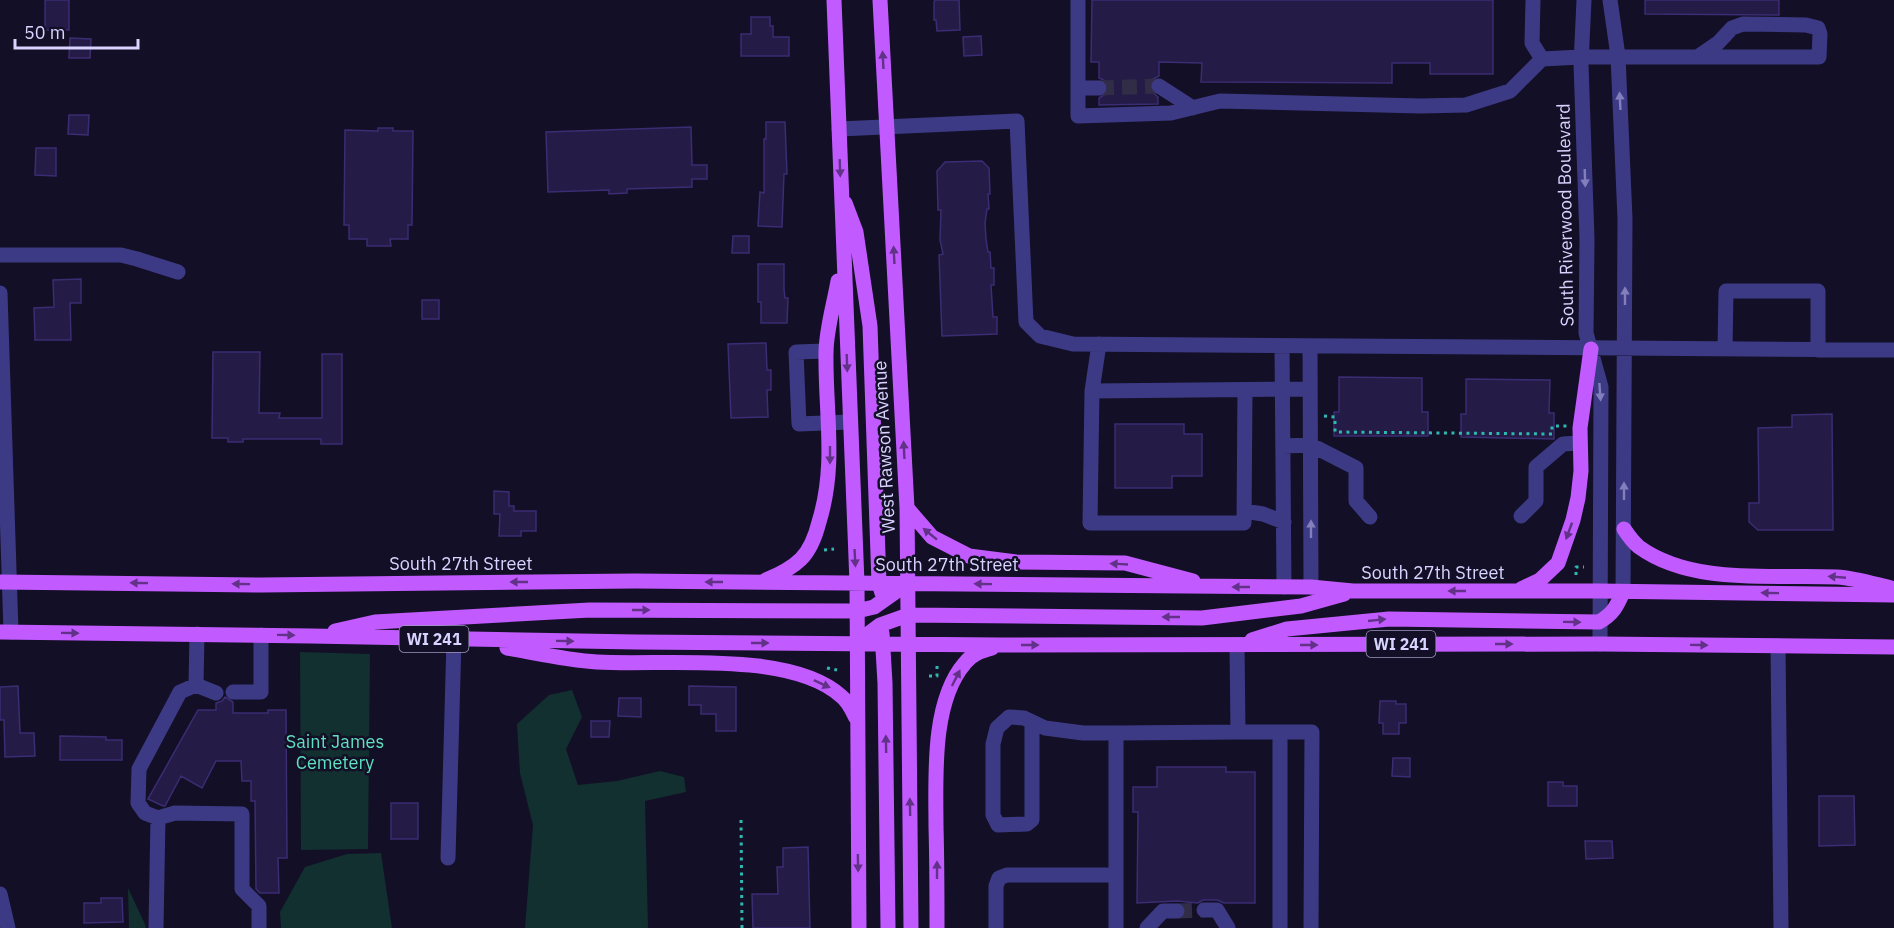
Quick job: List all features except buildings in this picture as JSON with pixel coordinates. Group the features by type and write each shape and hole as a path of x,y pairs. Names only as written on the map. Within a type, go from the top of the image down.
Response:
{"main road":[{"name":"West Rawson Avenue","path":"834,0 857,583 859,928"},
{"name":"West Rawson Avenue","path":"880,0 907,508 908,583 894,620 908,643 911,928"},
{"path":"841,192 856,232 870,326 879,604"},
{"path":"761,582 780,574 802,558 815,535 824,508 830,458 826,351 843,251"},
{"path":"1516,591 1540,580 1557,563 1573,520 1581,471 1580,428 1591,349"},
{"path":"907,508 932,537 969,556 1016,562 1125,563 1216,586"},
{"path":"1624,529 1637,546 1683,568 1728,575 1840,577 1894,589"},
{"name":"South 27th Street","path":"5,582 262,585 908,583 1311,587 1353,591 1599,591 1894,595"},
{"path":"857,583 894,620"},
{"path":"311,636 375,622 590,610 856,611 879,604 908,583"},
{"path":"856,644 894,620 1202,618 1301,606 1353,591"},
{"path":"1237,645 1287,629 1389,619 1599,622 1610,615 1623,592"},
{"path":"888,928 883,643 894,620"},
{"name":"WI 241","path":"6,632 856,644 1600,644 1894,647"},
{"path":"1865,646 1894,635"},
{"path":"454,639 595,662 752,664 788,671 832,689 843,697 857,721"},
{"path":"937,928 936,762 940,724 951,688 962,666 976,653 1001,645"}],"street":[{"path":"1078,0 1078,116 1147,115 1220,101 1466,105 1510,91 1542,59 1618,56 1819,57 1820,34 1818,28 1806,25 1743,24 1732,28 1718,43 1699,56"},
{"path":"1533,0 1532,43 1542,59"},
{"name":"South Riverwood Boulevard","path":"1584,0 1581,57 1587,239 1586,333 1601,387 1600,644"},
{"path":"1610,0 1618,56 1625,219 1623,592"},
{"path":"1158,86 1193,108"},
{"path":"1078,88 1099,88"},
{"path":"839,129 1017,121 1026,322 1040,336 1073,344 1894,350"},
{"path":"0,255 121,255 178,272"},
{"path":"1725,349 1726,291 1818,291 1818,350"},
{"path":"0,293 6,632"},
{"path":"1099,344 1092,392 1090,523 1244,523 1245,390"},
{"path":"1282,346 1284,587"},
{"path":"1310,346 1311,587"},
{"path":"826,351 796,352 799,424 849,422"},
{"path":"1092,392 1310,389"},
{"path":"1521,516 1536,501 1536,467 1563,444 1579,443"},
{"path":"1283,446 1311,445 1356,468 1356,501 1370,517"},
{"path":"1244,511 1263,514 1284,522"},
{"path":"196,634 196,685"},
{"path":"233,692 261,692 261,635"},
{"path":"448,858 454,639"},
{"path":"1237,645 1238,732"},
{"path":"1778,646 1781,928"},
{"path":"216,693 196,685 180,693 139,769 138,803 145,813 158,818 175,813 242,814 242,889 259,906 259,928"},
{"path":"1032,723 1032,820 1027,824 998,825 993,815 994,735 997,728 1009,717 1024,718 1045,728 1083,733 1312,732 1311,928"},
{"path":"1280,732 1280,928"},
{"path":"1116,733 1116,928"},
{"path":"156,928 158,818"},
{"path":"996,928 996,886 999,878 1007,875 1116,875"},
{"path":"0,894 8,928"},
{"path":"1204,910 1217,910 1228,928"},
{"path":"1147,928 1163,911 1177,911"}],"path":[{"path":"1310,416 1335,417 1335,432 1552,434 1552,426 1569,426"},
{"path":"824,556 824,550 834,549"},
{"path":"1576,575 1576,567 1584,567"},
{"path":"928,676 937,676 937,663"},
{"path":"741,820 742,928"}],"green space":[{"name":"Saint James Cemetery","path":"300,652 370,654 368,849 301,850"},
{"path":"572,690 582,717 566,749 578,785 617,781 660,771 684,777 686,792 645,801 648,928 525,928 533,825 520,773 517,724 549,695"},
{"path":"381,853 392,928 281,928 280,912 305,867 347,854"},
{"path":"128,888 145,924 146,928 129,928"}],"tunnel":[{"path":"1099,88 1159,86"},
{"path":"1177,911 1204,910"}]}
